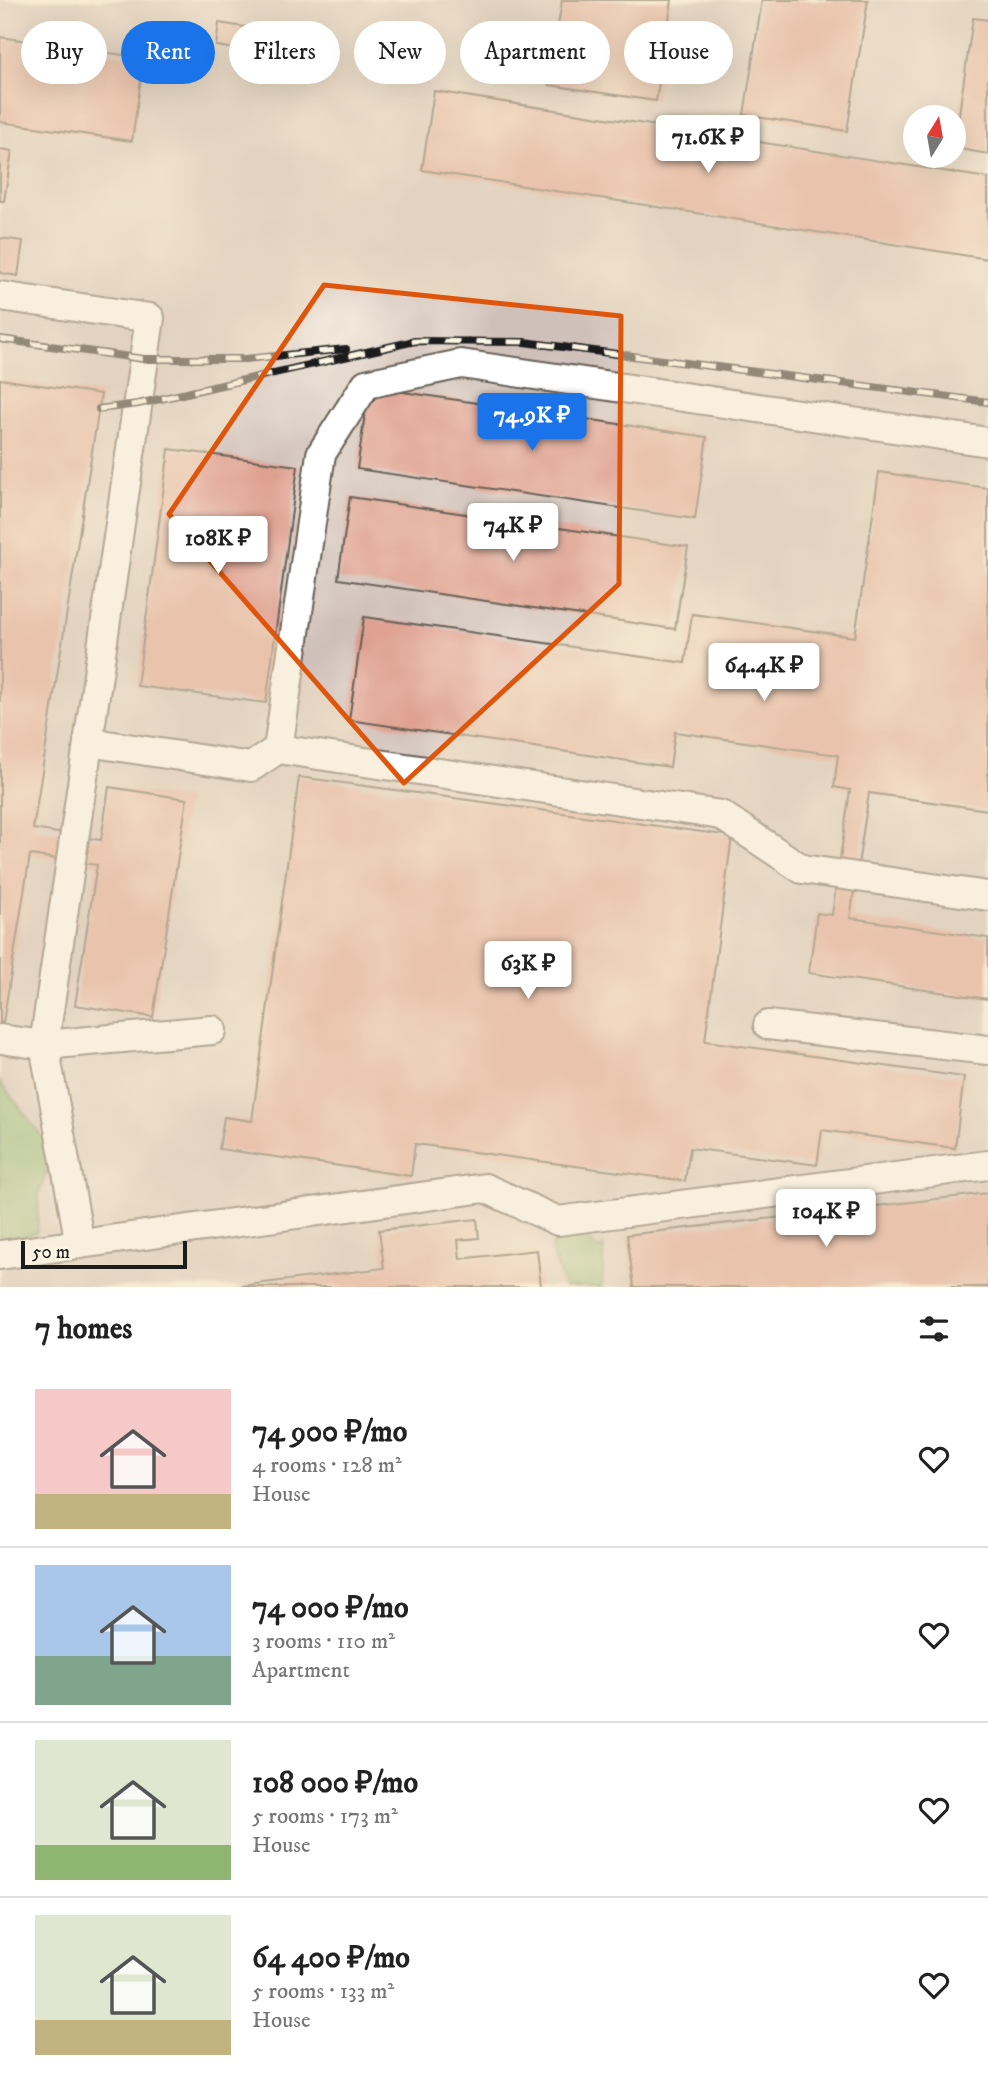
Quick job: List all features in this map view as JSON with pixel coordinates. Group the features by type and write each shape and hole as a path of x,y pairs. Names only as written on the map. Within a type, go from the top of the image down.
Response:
{"lane":[{"path":"0,296 150,318 44,1045 80,1244"},
{"path":"278,749 321,454 366,384 461,364 988,442"},
{"path":"88,742 251,766 278,749 721,815 802,869 988,896"},
{"path":"768,1026 988,1051"},
{"path":"0,1039 44,1045 212,1030"},
{"path":"0,1255 485,1188 558,1221 988,1165"}],"highlighted area":[{"path":"324,285 621,316 619,584 404,783 169,514"}],"shaded area":[{"path":"0,0 988,0 988,1287 0,1287"}],"green space":[{"path":"0,1082 44,1139 50,1162 39,1194 37,1232 0,1244"},
{"path":"560,1228 582,1234 598,1249 604,1246 602,1287 564,1287 551,1249"}],"building":[{"path":"562,0 672,0 669,21 624,21 624,84 659,84 656,101 549,85 610,84 610,21 559,21"},
{"path":"762,0 868,0 847,131 744,115"},
{"path":"973,18 988,20 988,154 966,150 966,105 960,105"},
{"path":"219,23 229,25 229,48 216,46"},
{"path":"0,37 21,40 21,84 107,84 107,53 121,55 121,84 140,84 132,141 0,122"},
{"path":"434,91 903,165 903,168 924,168 988,178 988,259 422,170"},
{"path":"0,149 12,151 4,201 0,201"},
{"path":"0,238 23,241 18,276 0,273"},
{"path":"0,379 101,394 33,829 101,840 109,787 187,799 153,1017 75,1005 97,865 30,855 3,1023 0,1022"},
{"path":"369,387 707,437 695,519 357,469"},
{"path":"169,449 298,466 266,703 137,686"},
{"path":"879,472 988,488 988,810 869,793 850,918 988,938 988,999 809,973 817,913 832,915 850,790 834,787 838,755 675,732 670,767 349,720 364,617 685,663 692,614 855,637"},
{"path":"350,497 688,547 675,629 338,579"},
{"path":"299,777 732,836 705,1041 964,1077 955,1148 822,1130 817,1165 690,1148 685,1181 415,1144 411,1176 219,1149 224,1117 252,1121"},
{"path":"988,1193 988,1287 634,1287 627,1235"},
{"path":"477,1219 479,1238 458,1240 460,1259 537,1250 541,1287 233,1287 384,1268 379,1230"}],"railway":[{"path":"0,339 144,359 245,359 346,349"},
{"path":"99,409 138,404 415,341 524,342 988,402"}]}
